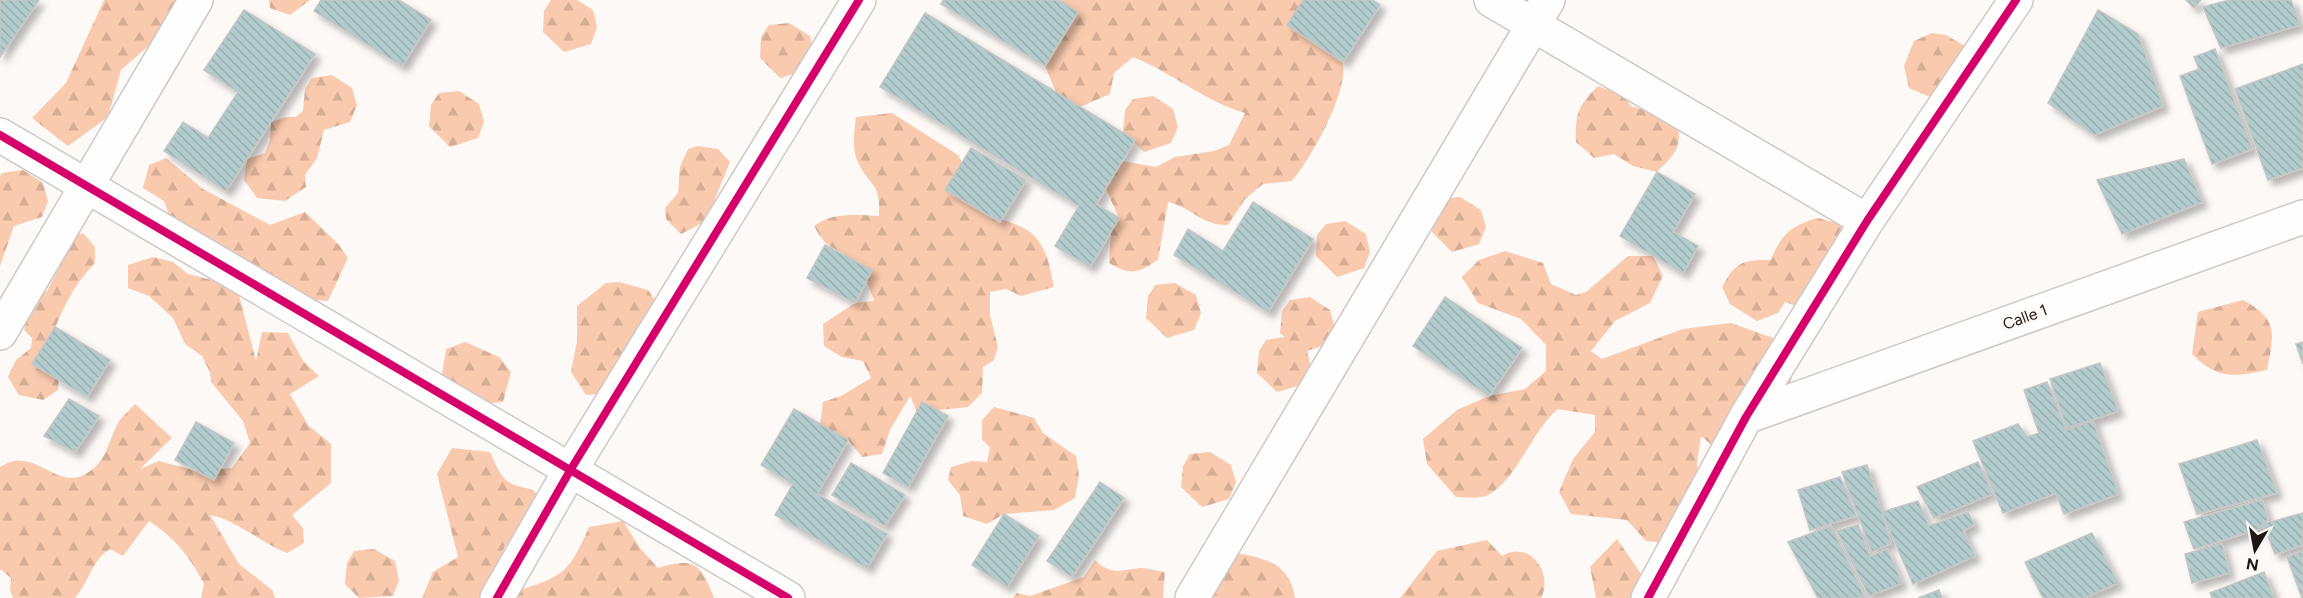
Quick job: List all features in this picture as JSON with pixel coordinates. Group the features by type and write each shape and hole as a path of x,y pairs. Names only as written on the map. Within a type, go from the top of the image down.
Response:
{"street":[{"path":"0,333 196,0"},
{"path":"496,598 571,469 859,0"},
{"path":"1491,0 1540,12 1868,221"},
{"path":"1648,598 1746,417 1868,221 2016,0"},
{"path":"1192,598 1540,12"},
{"path":"0,135 788,598"},
{"name":"Calle 1","path":"1746,417 2303,217"}],"green space":[{"path":"104,0 180,0 153,42 121,70 108,117 68,146 32,118 66,83"},
{"path":"269,0 310,0 290,15 270,8"},
{"path":"551,0 577,0 593,10 597,27 591,44 564,52 543,32 544,11"},
{"path":"1052,0 1307,0 1339,52 1343,72 1341,87 1318,141 1292,181 1263,184 1245,199 1228,225 1211,223 1168,202 1158,260 1140,270 1123,270 1109,263 1111,232 1119,218 1106,189 1122,161 1156,167 1175,157 1214,151 1229,145 1245,113 1202,94 1133,57 1114,73 1110,94 1080,107 1056,92 1045,66 1056,48"},
{"path":"789,23 810,36 814,53 808,70 780,78 760,58 761,37 769,25"},
{"path":"1932,33 1946,35 1972,50 1949,105 1909,88 1904,66 1914,41"},
{"path":"332,75 352,88 357,105 350,122 324,130 317,158 305,175 306,187 285,201 257,198 244,180 247,159 265,153 270,140 271,122 286,117 296,117 303,111 305,89 312,78"},
{"path":"1598,86 1623,95 1631,106 1676,120 1679,137 1676,149 1657,172 1633,166 1614,154 1594,158 1576,142 1579,111"},
{"path":"459,91 479,104 484,122 478,138 450,147 429,126 431,105 439,93"},
{"path":"1153,96 1173,109 1178,127 1171,143 1144,152 1123,132 1125,110 1133,99"},
{"path":"892,113 958,155 990,216 1019,226 1036,238 1047,257 1054,287 1021,296 1006,289 990,292 990,315 998,347 994,360 983,367 982,393 968,407 917,412 910,396 890,430 882,454 862,457 848,440 820,424 823,402 841,396 871,378 863,361 842,357 824,346 823,324 855,303 874,301 857,266 825,242 814,226 837,216 879,216 876,190 861,169 855,155 855,122 856,117"},
{"path":"698,146 718,149 730,162 706,221 681,234 666,219 665,208 678,193 680,167 688,149"},
{"path":"166,158 203,189 270,225 305,212 339,245 348,258 328,301 283,298 174,228 164,201 143,188 149,165"},
{"path":"23,170 43,183 48,201 42,217 14,226 0,266 0,176 2,173"},
{"path":"1460,197 1481,210 1486,227 1479,244 1452,252 1432,232 1433,210 1441,199"},
{"path":"1818,218 1843,225 1867,246 1802,308 1785,302 1778,313 1757,321 1730,304 1722,287 1736,267 1747,262 1771,260 1783,237 1801,224"},
{"path":"1345,221 1366,234 1370,252 1364,268 1337,277 1316,256 1317,235 1326,224"},
{"path":"75,233 84,234 95,247 95,263 86,272 66,304 47,351 59,374 58,390 43,400 19,395 8,377 16,360 31,348 32,338 24,330 32,299 47,291 60,266 59,252"},
{"path":"1505,251 1543,263 1551,284 1576,295 1586,292 1628,256 1653,256 1663,276 1650,303 1615,321 1591,351 1602,359 1683,329 1731,323 1779,340 1793,370 1787,402 1763,428 1715,448 1701,436 1697,462 1701,515 1676,544 1646,541 1627,520 1571,514 1559,492 1573,459 1595,432 1595,415 1558,409 1540,429 1507,478 1498,488 1485,496 1456,497 1427,464 1423,439 1457,410 1489,396 1525,389 1546,371 1546,345 1521,319 1478,303 1462,277 1479,260"},
{"path":"153,257 173,262 188,274 212,280 239,295 256,361 262,332 288,333 303,361 319,376 290,394 308,425 331,444 331,483 292,515 303,528 304,543 287,553 230,522 210,515 239,564 272,590 275,598 201,598 204,584 193,565 174,541 149,521 123,556 110,549 99,559 75,598 13,598 10,590 11,578 0,569 0,467 14,461 26,461 60,476 71,478 83,475 100,462 119,422 135,404 172,438 140,469 159,461 196,471 232,468 250,443 243,421 211,382 210,372 202,356 185,344 173,318 149,296 128,288 128,265"},
{"path":"619,282 648,290 673,326 603,394 586,395 571,372 577,341 577,306 606,283"},
{"path":"1175,283 1196,295 1201,313 1194,330 1167,338 1146,318 1148,297 1155,285"},
{"path":"1310,297 1330,310 1335,328 1328,344 1307,351 1311,367 1305,384 1277,392 1257,373 1259,351 1266,340 1285,337 1280,333 1282,311 1290,300"},
{"path":"2243,300 2263,314 2271,329 2267,370 2235,375 2219,372 2192,354 2198,312"},
{"path":"465,342 499,357 511,372 503,402 462,406 441,381 446,349"},
{"path":"994,407 1034,418 1043,433 1076,456 1079,475 1075,498 1054,510 1004,514 987,524 963,516 960,495 948,480 951,467 972,461 987,462 990,448 982,439 982,420"},
{"path":"452,448 490,452 504,478 534,492 539,506 538,520 505,546 485,598 422,598 433,572 458,557 437,474"},
{"path":"1210,452 1231,465 1236,482 1229,499 1202,507 1181,487 1183,466 1190,454"},
{"path":"623,521 640,548 658,568 680,563 695,566 705,577 714,598 517,598 517,591 545,581 563,571 576,554 589,527"},
{"path":"1617,539 1656,598 1596,598 1590,567"},
{"path":"1487,540 1502,556 1512,552 1521,552 1537,561 1544,578 1541,598 1400,598 1437,551"},
{"path":"374,549 395,561 399,580 393,596 359,598 345,584 347,563 354,551"},
{"path":"1228,551 1271,562 1286,575 1292,585 1295,598 1210,598"},
{"path":"1095,560 1111,570 1147,568 1165,572 1163,598 1013,598 1017,593 1030,596 1084,577"}],"building":[{"path":"0,0 39,0 0,57"},
{"path":"321,0 399,0 431,20 402,66 314,11"},
{"path":"943,0 1058,0 1078,12 1045,66 941,4"},
{"path":"1303,0 1373,0 1380,5 1343,62 1287,25"},
{"path":"2186,0 2201,0 2194,8"},
{"path":"2229,0 2291,0 2300,25 2221,48 2203,7"},
{"path":"244,10 315,54 226,191 164,151 183,122 208,138 238,92 204,70"},
{"path":"2098,10 2138,34 2163,106 2094,135 2048,103"},
{"path":"925,13 1135,140 1096,204 1119,218 1090,267 1055,246 1079,206 880,87"},
{"path":"2215,49 2252,149 2212,164 2180,76 2199,69 2194,57"},
{"path":"2303,64 2303,168 2268,180 2235,89"},
{"path":"971,148 1026,180 1000,222 945,190"},
{"path":"2184,159 2202,202 2122,234 2097,180"},
{"path":"1657,172 1695,194 1673,232 1698,246 1683,273 1620,236"},
{"path":"1253,202 1313,239 1268,312 1174,255 1188,229 1223,251"},
{"path":"825,245 872,270 855,303 807,278"},
{"path":"1445,297 1522,348 1489,396 1413,346"},
{"path":"55,327 110,360 87,397 32,364"},
{"path":"2303,342 2303,364 2296,344"},
{"path":"2100,363 2118,411 2067,428 2050,379"},
{"path":"2047,382 2066,430 2093,421 2118,494 2064,514 2056,493 2003,513 1973,441 2018,424 2027,437 2039,433 2024,390"},
{"path":"69,399 99,416 75,452 44,436"},
{"path":"922,402 948,416 908,487 883,473"},
{"path":"794,409 848,440 817,494 887,534 867,568 775,515 793,484 761,465"},
{"path":"196,422 234,443 214,480 175,460"},
{"path":"2257,440 2277,493 2197,514 2179,464"},
{"path":"1978,462 1992,494 1934,518 1917,487"},
{"path":"851,463 905,495 885,526 832,495"},
{"path":"1867,465 1891,543 1872,552 1842,472"},
{"path":"1840,477 1856,516 1810,530 1798,490"},
{"path":"1100,482 1124,498 1072,577 1047,561"},
{"path":"2262,500 2268,520 2262,523 2262,528 2194,549 2184,522"},
{"path":"1918,501 1929,526 1968,512 1974,525 1963,531 1975,556 1913,584 1882,512"},
{"path":"2303,513 2303,545 2275,554 2263,524"},
{"path":"1004,514 1039,536 1007,587 972,565"},
{"path":"1858,525 1870,557 1887,549 1902,583 1869,596 1837,531"},
{"path":"1831,526 1865,598 1818,598 1788,542"},
{"path":"2092,533 2118,583 2084,598 2043,598 2025,562"},
{"path":"2222,544 2229,573 2192,583 2185,554"},
{"path":"2303,551 2303,598 2302,598 2287,557"},
{"path":"2264,572 2274,598 2212,598 2210,593"},
{"path":"1939,590 1942,598 1918,598"}],"cycle path":[{"path":"497,598 571,469 859,0"},
{"path":"1648,598 1746,417 1867,221 2016,0"},
{"path":"0,135 788,598"}]}
